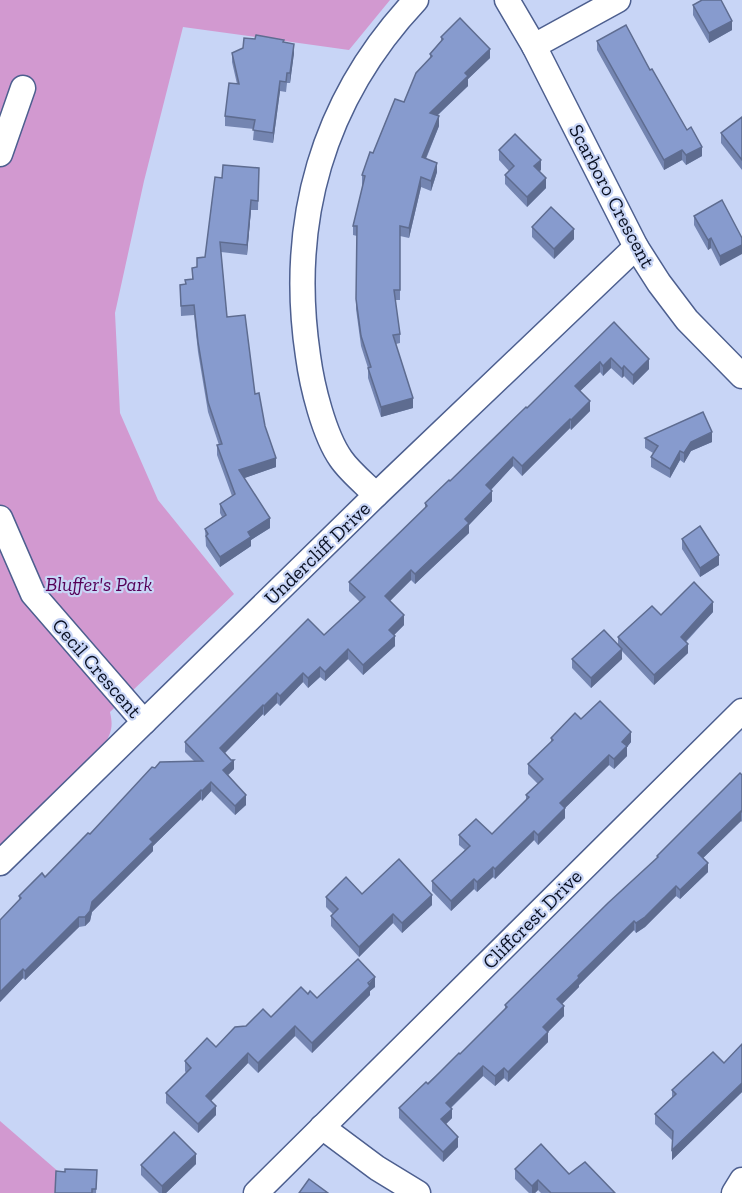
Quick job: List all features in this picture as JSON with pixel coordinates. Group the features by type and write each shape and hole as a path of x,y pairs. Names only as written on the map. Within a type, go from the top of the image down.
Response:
{"street":[{"path":"376,495 341,460 322,419 310,374 302,320 303,256 308,212 317,167 340,105 373,52 416,0"},
{"name":"Scarboro Crescent","path":"507,0 534,46 636,247 659,284 687,320 742,376"},
{"path":"534,46 618,0"},
{"path":"0,154 23,88"},
{"name":"Undercliff Drive","path":"0,863 376,495 636,247"},
{"name":"Cecil Crescent","path":"0,518 33,594 144,722"},
{"name":"Cliffcrest Drive","path":"256,1193 742,711"},
{"path":"322,1127 377,1168 418,1193"},
{"path":"734,1193 742,1180"}],"green space":[{"name":"Bluffer's Park","path":"0,0 390,0 349,50 183,27 144,181 115,313 120,413 158,500 234,594 110,712 111,728 105,743 0,845"},
{"path":"0,1121 83,1193 0,1193"}],"building":[{"path":"702,0 721,0 732,21 709,33 693,5"},
{"path":"460,18 490,49 465,73 468,76 430,113 439,116 422,157 437,163 431,181 421,177 409,228 400,226 400,290 394,290 400,334 393,335 413,398 381,407 368,368 371,367 361,336 356,299 357,226 353,226 365,176 362,175 370,152 373,153 395,99 404,102 416,73 432,56 430,54 443,39 441,37"},
{"path":"626,25 650,70 652,69 687,130 691,127 702,147 686,155 682,150 664,160 597,41"},
{"path":"256,35 294,44 290,73 287,73 286,82 280,81 273,133 253,130 255,120 225,116 229,83 239,84 232,53 243,48 244,38 255,39"},
{"path":"742,117 742,160 721,133"},
{"path":"515,134 541,160 534,166 546,178 527,197 505,175 514,166 499,150"},
{"path":"223,165 259,168 258,201 251,200 247,245 220,242 227,317 245,315 255,394 259,393 265,426 276,458 239,470 270,518 248,532 251,537 220,557 206,536 208,534 205,529 226,515 220,504 235,494 217,445 222,444 208,402 194,305 181,306 180,285 186,284 185,280 193,279 192,268 197,267 197,258 205,257 215,177 222,178"},
{"path":"722,200 742,238 742,245 720,256 711,238 708,240 694,216"},
{"path":"551,207 574,229 554,249 532,227"},
{"path":"614,322 649,359 633,375 624,366 622,369 611,358 603,366 600,362 575,386 590,401 522,466 513,457 486,485 492,491 465,519 469,523 415,574 411,570 385,596 404,615 389,630 395,636 363,665 348,649 325,672 320,667 308,678 303,673 280,696 277,693 263,705 220,748 231,760 234,760 223,770 246,795 235,806 211,782 201,790 150,839 153,842 92,902 90,911 85,917 79,917 25,971 23,969 0,992 0,920 21,898 19,896 42,873 45,877 88,833 90,834 152,767 155,768 160,762 203,761 185,742 308,619 324,635 365,597 349,582 427,506 425,503 527,408"},
{"path":"703,412 712,432 691,442 684,453 680,451 670,469 651,457 658,446 645,438"},
{"path":"700,526 719,555 700,568 682,539"},
{"path":"694,582 713,602 681,637 688,644 654,675 618,637 652,606 661,615"},
{"path":"604,630 622,649 591,678 572,659"},
{"path":"600,701 631,732 622,742 627,746 614,759 609,755 560,803 565,808 538,835 534,831 495,869 493,867 477,882 474,879 451,901 432,881 470,846 459,835 476,819 492,834 529,797 526,795 543,779 528,764 553,740 551,738 575,713 581,719"},
{"path":"740,773 742,775 742,812 698,853 708,863 680,890 676,886 645,917 636,923 634,921 578,976 579,978 557,999 564,1006 543,1027 548,1032 508,1072 504,1068 495,1076 483,1066 446,1103 452,1109 441,1119 458,1137 443,1152 399,1108 460,1054 507,1007 505,1005 658,857"},
{"path":"399,859 432,895 402,923 393,914 359,947 331,916 338,909 326,897 346,877 362,894"},
{"path":"358,959 375,977 368,983 370,986 312,1043 295,1026 258,1063 248,1053 206,1096 216,1106 198,1124 166,1093 191,1068 185,1061 207,1038 216,1047 235,1027 246,1026 263,1009 271,1017 301,987 308,994 310,991 317,998"},
{"path":"742,1044 742,1083 672,1150 673,1131 655,1114 676,1094 672,1090 713,1052 724,1063"},
{"path":"174,1132 196,1154 162,1186 141,1165"},
{"path":"541,1144 569,1174 585,1162 615,1193 551,1193 538,1180 532,1186 515,1169"},
{"path":"65,1169 97,1170 96,1189 92,1189 92,1193 55,1193 56,1171 65,1172"},
{"path":"309,1179 328,1193 299,1193"}]}
